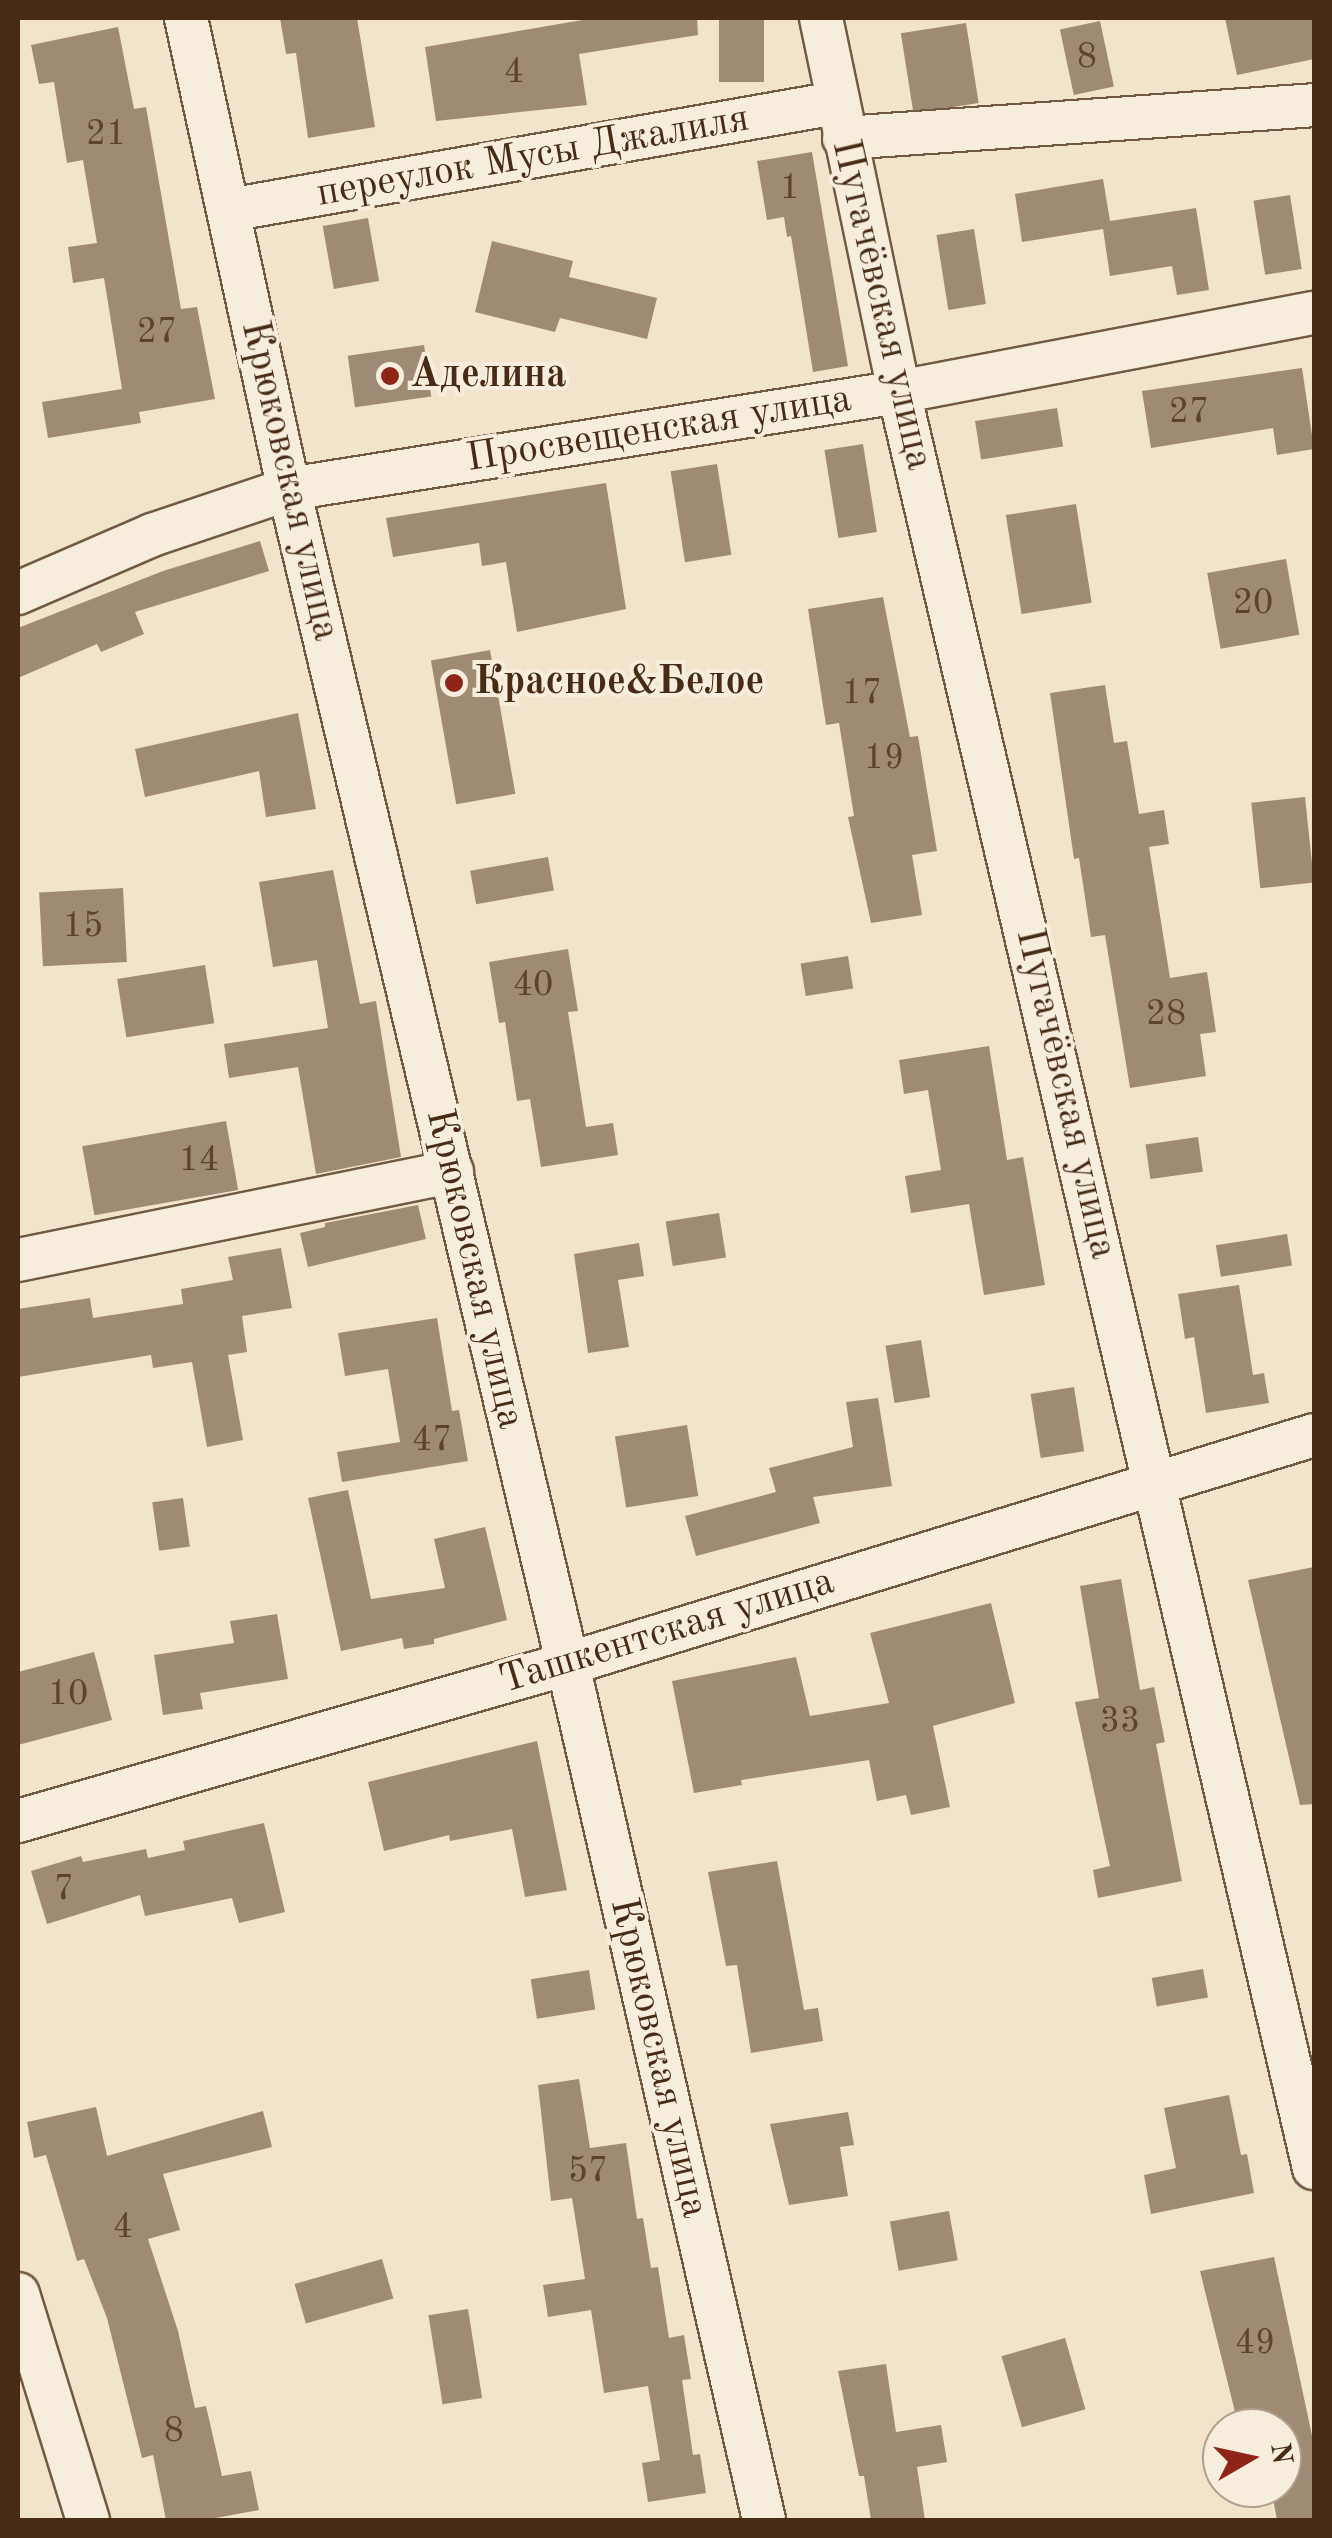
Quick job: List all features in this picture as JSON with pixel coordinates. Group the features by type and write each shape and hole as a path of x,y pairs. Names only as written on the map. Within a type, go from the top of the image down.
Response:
{"street":[{"name":"Крюковская улица","path":"186,18 289,489 452,1172 764,2520"},
{"name":"Пугачёвская улица","path":"822,18 840,121 899,392 1314,2168"},
{"name":"переулок Мусы Джалиля","path":"229,210 840,121 1314,105"},
{"name":"Просвещенская улица","path":"18,593 152,535 289,489 899,392 1314,313"},
{"path":"18,1260 452,1172"},
{"name":"Ташкентская улица","path":"18,1821 567,1664 1156,1480 1314,1435"},
{"path":"18,2294 88,2520"}],"building":[{"path":"280,18 357,18 375,127 308,138 296,53 286,54"},
{"path":"594,18 697,18 698,35 579,54 587,105 436,121 425,47"},
{"path":"719,18 764,18 764,82 719,82"},
{"path":"1225,18 1314,18 1314,59 1237,75"},
{"path":"1100,21 1114,87 1074,95 1060,30"},
{"path":"966,23 979,103 913,113 901,33"},
{"path":"118,27 134,109 146,107 181,309 197,307 215,399 139,412 141,423 48,438 42,402 122,389 104,278 73,283 68,247 97,243 83,160 67,163 54,82 39,84 31,45"},
{"path":"812,152 848,366 813,372 791,236 787,237 784,217 767,220 757,161"},
{"path":"1103,179 1110,221 1196,208 1209,290 1177,295 1172,266 1110,276 1103,229 1022,242 1015,194"},
{"path":"1290,195 1302,269 1265,275 1253,201"},
{"path":"368,218 379,281 334,289 323,226"},
{"path":"974,229 986,304 948,310 936,235"},
{"path":"492,241 573,261 569,277 657,298 647,339 560,318 555,332 475,312"},
{"name":"Аделина","path":"424,345 431,396 355,407 348,356"},
{"path":"1302,368 1314,449 1277,455 1273,428 1151,448 1142,391"},
{"path":"1057,408 1063,447 981,460 975,421"},
{"path":"863,444 877,532 838,538 824,450"},
{"path":"717,464 731,555 685,562 671,471"},
{"path":"606,483 626,609 517,632 506,562 482,566 479,543 393,557 386,518"},
{"path":"1076,504 1092,603 1022,614 1006,515"},
{"path":"260,541 269,571 135,612 144,634 101,652 97,644 18,678 18,628 163,571"},
{"path":"1286,559 1299,635 1221,649 1207,573"},
{"path":"883,597 910,737 918,736 937,851 912,855 922,915 871,923 848,817 854,816 839,723 826,725 808,609"},
{"path":"490,650 515,794 456,804 431,660"},
{"path":"1105,685 1114,743 1127,741 1139,814 1164,810 1169,844 1149,847 1170,978 1207,972 1216,1032 1200,1034 1206,1076 1130,1088 1105,935 1091,937 1079,858 1074,859 1050,693"},
{"path":"298,713 316,809 266,817 259,771 145,797 135,749"},
{"path":"1305,797 1314,883 1260,888 1251,803"},
{"path":"548,857 554,890 476,904 470,871"},
{"path":"333,870 360,1004 376,1001 401,1157 316,1174 298,1067 229,1078 224,1044 328,1028 317,960 273,967 259,882"},
{"path":"123,888 127,962 43,966 39,892"},
{"path":"568,949 578,1011 568,1012 586,1127 613,1123 618,1155 541,1167 530,1099 517,1101 505,1022 499,1023 489,962"},
{"path":"848,956 853,989 806,996 801,964"},
{"path":"205,965 214,1023 126,1037 117,979"},
{"path":"989,1046 1007,1160 1023,1157 1045,1285 984,1295 969,1204 911,1213 905,1176 941,1170 928,1090 904,1094 899,1060"},
{"path":"226,1121 238,1190 94,1215 82,1146"},
{"path":"1198,1137 1203,1172 1150,1179 1146,1144"},
{"path":"418,1205 426,1239 308,1267 300,1233 325,1227 325,1223"},
{"path":"719,1213 726,1257 673,1266 666,1221"},
{"path":"1287,1234 1292,1266 1221,1277 1216,1245"},
{"path":"639,1243 644,1276 618,1280 629,1347 588,1353 574,1254"},
{"path":"281,1248 292,1308 242,1316 247,1352 228,1355 243,1440 207,1447 192,1362 153,1368 151,1355 18,1377 18,1309 90,1298 93,1318 183,1304 181,1289 233,1280 228,1257"},
{"path":"1239,1285 1253,1375 1264,1373 1269,1403 1206,1413 1194,1337 1185,1339 1178,1294"},
{"path":"437,1318 452,1411 459,1410 468,1461 342,1482 337,1452 400,1442 388,1369 345,1376 338,1333"},
{"path":"921,1340 930,1397 895,1403 885,1346"},
{"path":"1074,1387 1084,1451 1041,1458 1031,1394"},
{"path":"878,1398 892,1486 813,1497 820,1523 696,1556 685,1516 776,1492 769,1468 853,1447 846,1402"},
{"path":"687,1425 698,1496 626,1508 615,1436"},
{"path":"348,1490 371,1599 445,1588 434,1539 485,1527 507,1620 434,1639 434,1644 404,1649 402,1638 341,1651 308,1498"},
{"path":"183,1498 190,1547 159,1551 152,1502"},
{"path":"1314,1567 1314,1804 1300,1805 1248,1580"},
{"path":"1121,1579 1140,1690 1154,1687 1165,1742 1156,1744 1182,1881 1098,1898 1093,1870 1110,1866 1075,1702 1099,1698 1080,1586"},
{"path":"991,1603 1015,1703 933,1726 950,1807 911,1815 906,1795 877,1801 869,1760 741,1780 742,1785 694,1793 672,1681 796,1657 810,1716 889,1703 870,1633"},
{"path":"277,1614 288,1679 200,1693 203,1709 163,1715 154,1655 234,1643 230,1621"},
{"path":"94,1652 112,1720 18,1745 18,1672"},
{"path":"537,1741 567,1890 525,1897 512,1829 450,1841 449,1835 384,1851 368,1782"},
{"path":"264,1823 285,1912 239,1923 232,1898 145,1916 140,1895 47,1924 31,1871 81,1856 83,1862 146,1849 148,1858 185,1850 183,1841"},
{"path":"777,1861 804,2010 818,2008 823,2041 751,2053 737,1965 726,1966 708,1872"},
{"path":"1203,1969 1208,1998 1157,2007 1152,1978"},
{"path":"589,1970 595,2010 537,2019 531,1979"},
{"path":"579,2079 590,2148 626,2143 637,2219 643,2218 651,2268 658,2267 669,2338 684,2335 691,2379 682,2380 693,2455 700,2454 706,2493 648,2502 642,2463 660,2460 648,2386 604,2393 591,2310 548,2317 543,2285 585,2279 572,2198 551,2201 538,2085"},
{"path":"1229,2095 1241,2155 1247,2154 1254,2193 1151,2214 1144,2175 1176,2168 1164,2108"},
{"path":"96,2107 107,2156 263,2111 272,2147 163,2174 180,2230 148,2239 178,2331 195,2408 206,2406 222,2476 251,2471 259,2510 205,2520 166,2520 153,2455 142,2458 107,2318 84,2259 77,2261 46,2155 34,2158 27,2122"},
{"path":"848,2112 854,2145 840,2147 848,2196 789,2205 770,2124"},
{"path":"949,2211 958,2260 899,2271 890,2221"},
{"path":"1274,2257 1314,2445 1314,2520 1277,2520 1275,2508 1302,2508 1302,2408 1234,2408 1200,2271"},
{"path":"382,2259 393,2298 306,2323 295,2284"},
{"path":"468,2309 482,2398 443,2404 428,2315"},
{"path":"1065,2338 1085,2409 1022,2427 1002,2356"},
{"path":"886,2364 896,2432 941,2425 947,2462 917,2467 925,2520 871,2520 864,2476 859,2476 838,2371"}],"place":[{"name":"Аделина","path":"390,376"},
{"name":"Красное&Белое","path":"454,683"}]}
